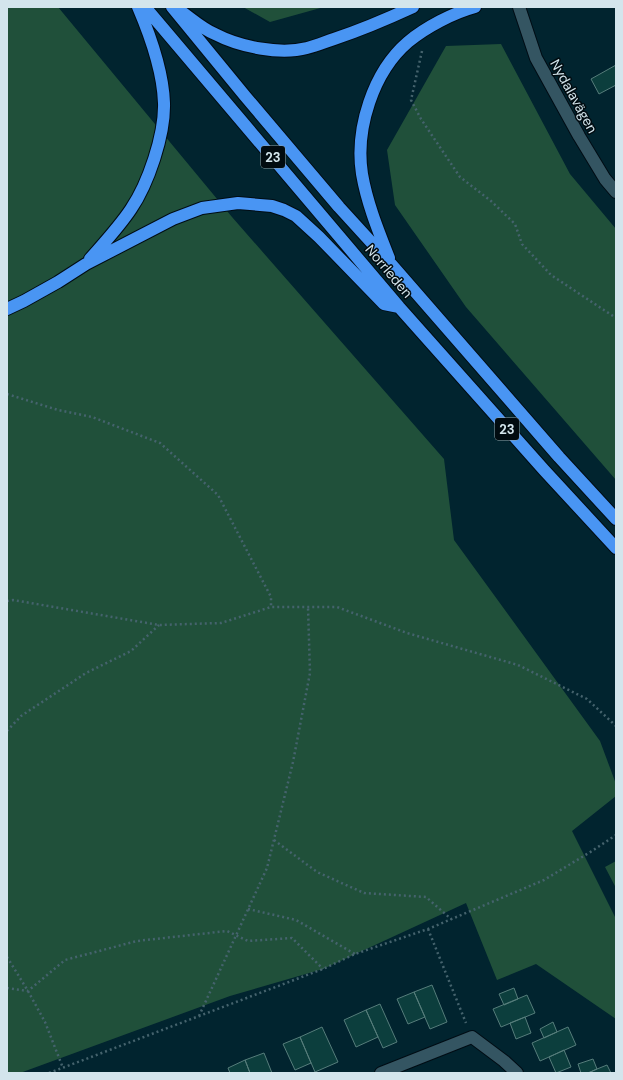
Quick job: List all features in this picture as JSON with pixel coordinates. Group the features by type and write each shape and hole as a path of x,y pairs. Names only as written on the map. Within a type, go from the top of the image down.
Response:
{"highway":[{"path":"86,264 118,227 131,209 143,188 158,145 164,104 162,83 150,38 138,7"},
{"name":"Norrleden","path":"145,7 399,307 544,470 616,548"},
{"name":"Norrleden","path":"172,7 338,207 391,264 559,457 616,519"},
{"path":"176,7 209,31 227,40 245,46 266,50 289,50 307,49 413,7"},
{"path":"391,264 366,195 362,173 360,138 368,106 389,63 407,43 418,35 466,10 475,7"},
{"path":"7,309 58,282 86,264 173,219 202,208 238,203 272,206 296,216 319,237 384,304 399,307"}],"street":[{"name":"Nydalavägen","path":"519,7 536,58 579,136 605,179 616,192"},
{"path":"381,1073 472,1037 504,1061 517,1073"}],"path":[{"path":"418,35 424,44 411,100 421,119 460,177 490,201 515,224 522,244 552,275 616,318"},
{"path":"7,394 58,410 92,417 160,443 218,495 271,597 271,607"},
{"path":"7,601 13,600 159,625 222,622 271,607 337,607 407,633 518,665 587,699 616,726"},
{"path":"199,1016 266,868 274,840 310,673 308,607"},
{"path":"7,731 21,716 86,673 131,651 159,625"},
{"path":"49,1073 323,969 355,954 428,929 544,880 616,835"},
{"path":"274,840 317,872 364,893 426,897 451,919"},
{"path":"248,909 296,920 355,954"},
{"path":"428,929 472,1037"},
{"path":"7,988 28,991 65,960 137,940 227,931 248,941 292,938 323,969"},
{"path":"7,957 45,1022 63,1068"}],"green space":[{"path":"7,7 58,7 232,217 444,459 454,540 600,741 616,784 616,796 572,831 616,919 616,1019 536,964 497,980 466,903 323,969 230,996 20,1073 7,1073"},
{"path":"243,7 324,7 270,22"},
{"path":"501,44 570,174 616,229 616,480 466,307 395,205 387,150 446,46"},
{"path":"616,861 616,888 605,867"}],"building":[{"path":"616,65 616,85 599,94 591,79"},
{"path":"432,985 447,1022 430,1029 414,992"},
{"path":"514,988 518,999 504,1005 499,994"},
{"path":"414,992 425,1017 408,1024 397,999"},
{"path":"527,995 535,1013 501,1027 493,1009"},
{"path":"380,1004 397,1042 383,1048 366,1010"},
{"path":"366,1010 378,1037 356,1047 344,1020"},
{"path":"525,1017 531,1033 516,1039 510,1023"},
{"path":"553,1022 557,1032 544,1038 540,1029"},
{"path":"322,1027 338,1062 315,1072 300,1037"},
{"path":"568,1027 576,1045 540,1061 532,1043"},
{"path":"300,1037 311,1063 295,1070 283,1044"},
{"path":"564,1050 571,1067 556,1073 549,1057"},
{"path":"264,1053 272,1073 250,1073 245,1060"},
{"path":"593,1059 597,1069 588,1073 581,1073 578,1064"},
{"path":"245,1060 250,1073 230,1073 228,1068"},
{"path":"607,1065 611,1073 588,1073 597,1069"}]}
